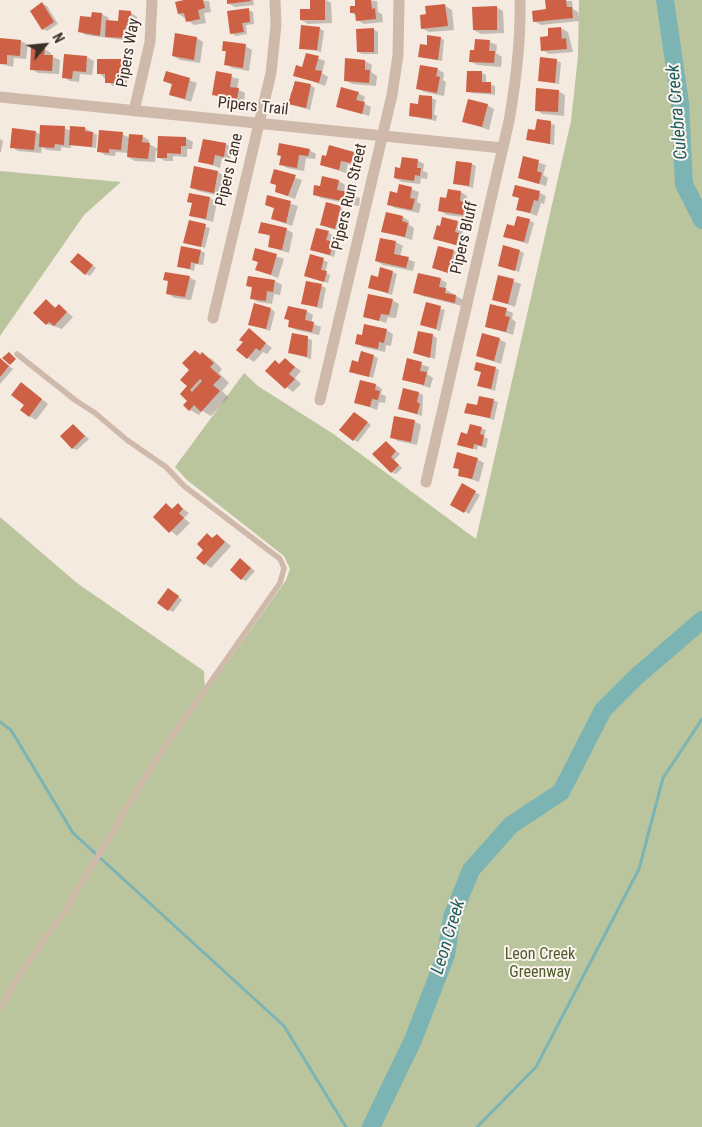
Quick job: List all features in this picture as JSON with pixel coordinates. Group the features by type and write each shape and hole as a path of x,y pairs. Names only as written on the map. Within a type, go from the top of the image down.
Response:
{"street":[{"name":"Pipers Way","path":"134,111 150,42 152,0"},
{"name":"Pipers Lane","path":"214,318 257,124 271,72 276,25 275,0"},
{"name":"Pipers Run Street","path":"320,400 398,55 399,0"},
{"name":"Pipers Bluff","path":"426,482 516,79 521,26 520,0"},
{"name":"Pipers Trail","path":"0,98 502,148"}],"lane":[{"path":"0,1008 22,972 65,911 155,761 193,704 280,583 284,568 280,559 184,486 166,467 127,440 95,413 75,400 17,354"}],"green space":[{"name":"Leon Creek Greenway","path":"579,0 702,0 702,1127 0,1127 0,517 77,583 204,671 205,694 286,580 290,569 284,556 187,480 175,467 244,373 258,386 332,433 476,539 571,121 578,56"},
{"path":"0,171 121,182 84,215 0,336"}],"building":[{"path":"203,0 205,8 198,10 200,19 186,22 184,13 178,14 175,2"},
{"path":"227,0 250,0 251,1 227,4"},
{"path":"310,0 325,0 325,20 300,20 300,9 310,9"},
{"path":"355,0 371,0 372,9 375,8 376,19 356,21 355,13 350,13 350,6 355,6"},
{"path":"545,0 566,0 567,7 572,7 573,18 533,22 532,11 546,9"},
{"path":"42,2 54,22 42,30 30,11"},
{"path":"445,4 448,26 421,29 420,15 426,14 425,6"},
{"path":"497,6 497,30 473,30 472,7"},
{"path":"249,8 250,22 242,23 244,32 230,34 227,11"},
{"path":"119,10 131,11 130,25 126,25 125,38 105,37 106,20 118,21"},
{"path":"92,12 102,13 100,36 78,32 80,16 91,17"},
{"path":"301,25 320,27 317,50 299,49"},
{"path":"561,27 562,39 566,38 567,49 541,51 540,37 548,36 548,28"},
{"path":"374,28 374,52 357,52 356,29"},
{"path":"175,33 197,37 194,60 172,56"},
{"path":"427,35 441,37 438,60 418,57 420,44 427,45"},
{"path":"0,38 21,40 20,56 7,55 7,64 0,64"},
{"path":"475,39 490,40 489,51 495,51 494,63 469,62 470,50 474,50"},
{"path":"223,41 246,44 243,68 224,65 226,51 222,51"},
{"path":"31,47 45,48 44,55 53,55 52,71 30,70"},
{"path":"306,53 319,56 315,70 322,71 319,83 293,76 296,65 302,67"},
{"path":"64,54 87,56 86,72 73,71 72,79 62,78"},
{"path":"540,57 557,59 555,83 538,81"},
{"path":"345,58 365,60 365,70 370,70 369,83 344,81"},
{"path":"97,59 121,59 121,83 105,83 105,74 97,74"},
{"path":"420,65 438,68 436,76 440,77 437,93 416,89"},
{"path":"166,71 190,78 185,99 169,95 172,84 163,81"},
{"path":"216,71 232,74 230,87 239,88 237,99 212,95"},
{"path":"467,71 482,71 482,82 491,82 491,93 466,92"},
{"path":"295,81 311,84 306,108 288,104"},
{"path":"341,87 359,92 356,100 365,102 362,114 336,107"},
{"path":"536,88 559,90 558,112 535,111"},
{"path":"419,95 432,96 432,119 409,116 410,103 418,104"},
{"path":"468,99 488,104 482,127 462,122"},
{"path":"537,119 551,121 550,144 526,140 528,129 535,130"},
{"path":"40,125 65,126 64,145 55,144 54,148 39,147"},
{"path":"70,126 85,127 85,131 93,132 92,147 69,145"},
{"path":"12,128 36,131 34,150 10,148"},
{"path":"99,130 123,132 121,150 109,149 109,153 97,152"},
{"path":"129,134 143,135 142,142 150,143 148,159 127,157"},
{"path":"158,136 186,137 186,146 181,146 181,154 167,153 167,158 157,158"},
{"path":"203,139 226,143 224,157 215,155 213,165 198,162"},
{"path":"279,143 310,149 308,156 299,155 297,168 279,165 281,156 277,155"},
{"path":"329,145 354,152 351,163 341,161 339,170 320,165 322,155 326,156"},
{"path":"523,156 539,160 537,171 542,173 539,184 518,178"},
{"path":"402,157 418,159 417,168 421,168 420,176 415,175 414,181 394,178 395,167 400,168"},
{"path":"456,161 472,163 469,186 453,184"},
{"path":"194,166 218,171 214,193 190,188"},
{"path":"274,169 296,175 288,196 275,192 276,185 270,183"},
{"path":"322,176 339,180 337,190 354,193 352,203 313,195 314,185 320,186"},
{"path":"399,184 412,187 410,198 415,199 412,210 387,205 390,191 397,193"},
{"path":"515,185 540,191 538,201 534,200 530,213 516,210 519,198 512,196"},
{"path":"448,189 461,191 460,201 465,202 463,215 438,211 440,197 446,198"},
{"path":"189,193 210,197 206,219 189,216 192,203 187,202"},
{"path":"267,195 291,201 286,223 271,219 274,208 265,205"},
{"path":"326,202 341,206 335,229 320,225"},
{"path":"386,212 403,216 402,221 408,223 405,237 381,232"},
{"path":"517,216 530,219 524,242 503,237 507,224 514,226"},
{"path":"442,217 458,221 455,232 459,233 456,245 433,239 437,225 440,226"},
{"path":"189,220 206,224 201,247 183,243"},
{"path":"261,222 287,228 282,250 268,247 270,235 258,233"},
{"path":"316,228 329,231 326,240 333,242 330,255 310,250"},
{"path":"380,238 396,241 394,254 409,257 406,268 375,261"},
{"path":"503,245 520,250 515,271 498,266"},
{"path":"181,246 201,250 198,264 191,262 190,269 177,267"},
{"path":"438,246 454,250 448,273 432,268"},
{"path":"255,248 277,254 271,275 255,270 258,262 252,260"},
{"path":"78,253 93,265 85,275 70,262"},
{"path":"310,254 324,258 321,270 327,271 324,282 304,276"},
{"path":"380,267 393,271 388,293 368,288 371,275 378,277"},
{"path":"165,272 190,276 185,297 166,294 168,281 163,280"},
{"path":"418,273 441,278 439,287 446,288 445,293 456,295 455,303 413,293"},
{"path":"498,275 514,279 508,304 492,300"},
{"path":"248,276 275,280 273,292 267,291 266,301 250,299 252,287 246,286"},
{"path":"306,281 322,284 317,307 301,304"},
{"path":"368,294 393,299 389,315 381,314 379,321 363,317"},
{"path":"46,299 55,308 59,304 67,312 54,326 49,322 46,325 33,313"},
{"path":"426,302 441,306 436,329 420,325"},
{"path":"254,303 271,308 266,329 248,325"},
{"path":"490,304 507,308 505,316 510,317 506,332 485,327"},
{"path":"288,306 307,310 305,320 314,322 312,332 288,327 289,320 284,319"},
{"path":"364,324 387,329 384,343 379,342 378,349 355,344 357,334 362,335"},
{"path":"249,328 266,343 260,351 256,348 247,359 236,350 243,342 239,340"},
{"path":"418,331 433,334 430,358 413,353"},
{"path":"292,333 308,336 307,357 288,353"},
{"path":"482,333 500,338 494,361 476,356"},
{"path":"195,350 200,355 202,352 214,363 210,367 221,377 213,385 220,391 201,412 194,405 189,411 183,405 187,401 180,394 187,386 180,380 189,370 182,363","holes":["200,379 202,381 192,392 190,390"]},
{"path":"361,351 374,355 369,377 349,372 352,360 358,362"},
{"path":"9,352 16,359 10,365 2,358"},
{"path":"0,358 9,366 0,377"},
{"path":"285,358 295,367 289,374 295,379 285,389 265,371 275,360 279,364"},
{"path":"407,358 422,362 420,371 427,372 424,385 402,380"},
{"path":"476,362 496,367 491,389 477,386 481,372 474,370"},
{"path":"360,380 376,384 375,390 380,391 378,400 372,399 370,407 354,403"},
{"path":"21,382 42,399 29,417 20,410 24,405 11,395"},
{"path":"403,388 419,392 417,402 420,404 417,414 398,409"},
{"path":"479,396 494,399 490,418 464,413 467,403 477,405"},
{"path":"354,412 368,422 353,441 339,430"},
{"path":"394,416 415,420 411,442 390,438"},
{"path":"73,424 85,436 72,449 60,436"},
{"path":"470,424 482,427 480,434 484,435 482,446 474,444 473,449 457,445 461,432 467,434"},
{"path":"386,441 396,451 391,457 399,465 391,473 372,454"},
{"path":"457,452 478,458 472,479 458,476 459,469 453,468"},
{"path":"462,483 476,491 464,513 450,505"},
{"path":"166,503 172,509 178,503 183,509 179,513 184,518 169,533 153,517"},
{"path":"207,533 212,538 217,534 225,542 204,565 196,558 203,550 197,544"},
{"path":"240,558 251,568 241,580 230,570"},
{"path":"168,588 179,596 168,611 157,603"}],"waterway":[{"name":"Culebra Creek","path":"665,0 680,103 684,184 702,220"},
{"name":"Leon Creek","path":"371,1127 413,1040 446,955 452,917 471,870 511,825 561,792 603,710 636,677 702,620"},
{"path":"477,1127 536,1067 639,869 663,778 702,719"},
{"path":"0,722 11,730 73,833 284,1026 346,1127"}]}
